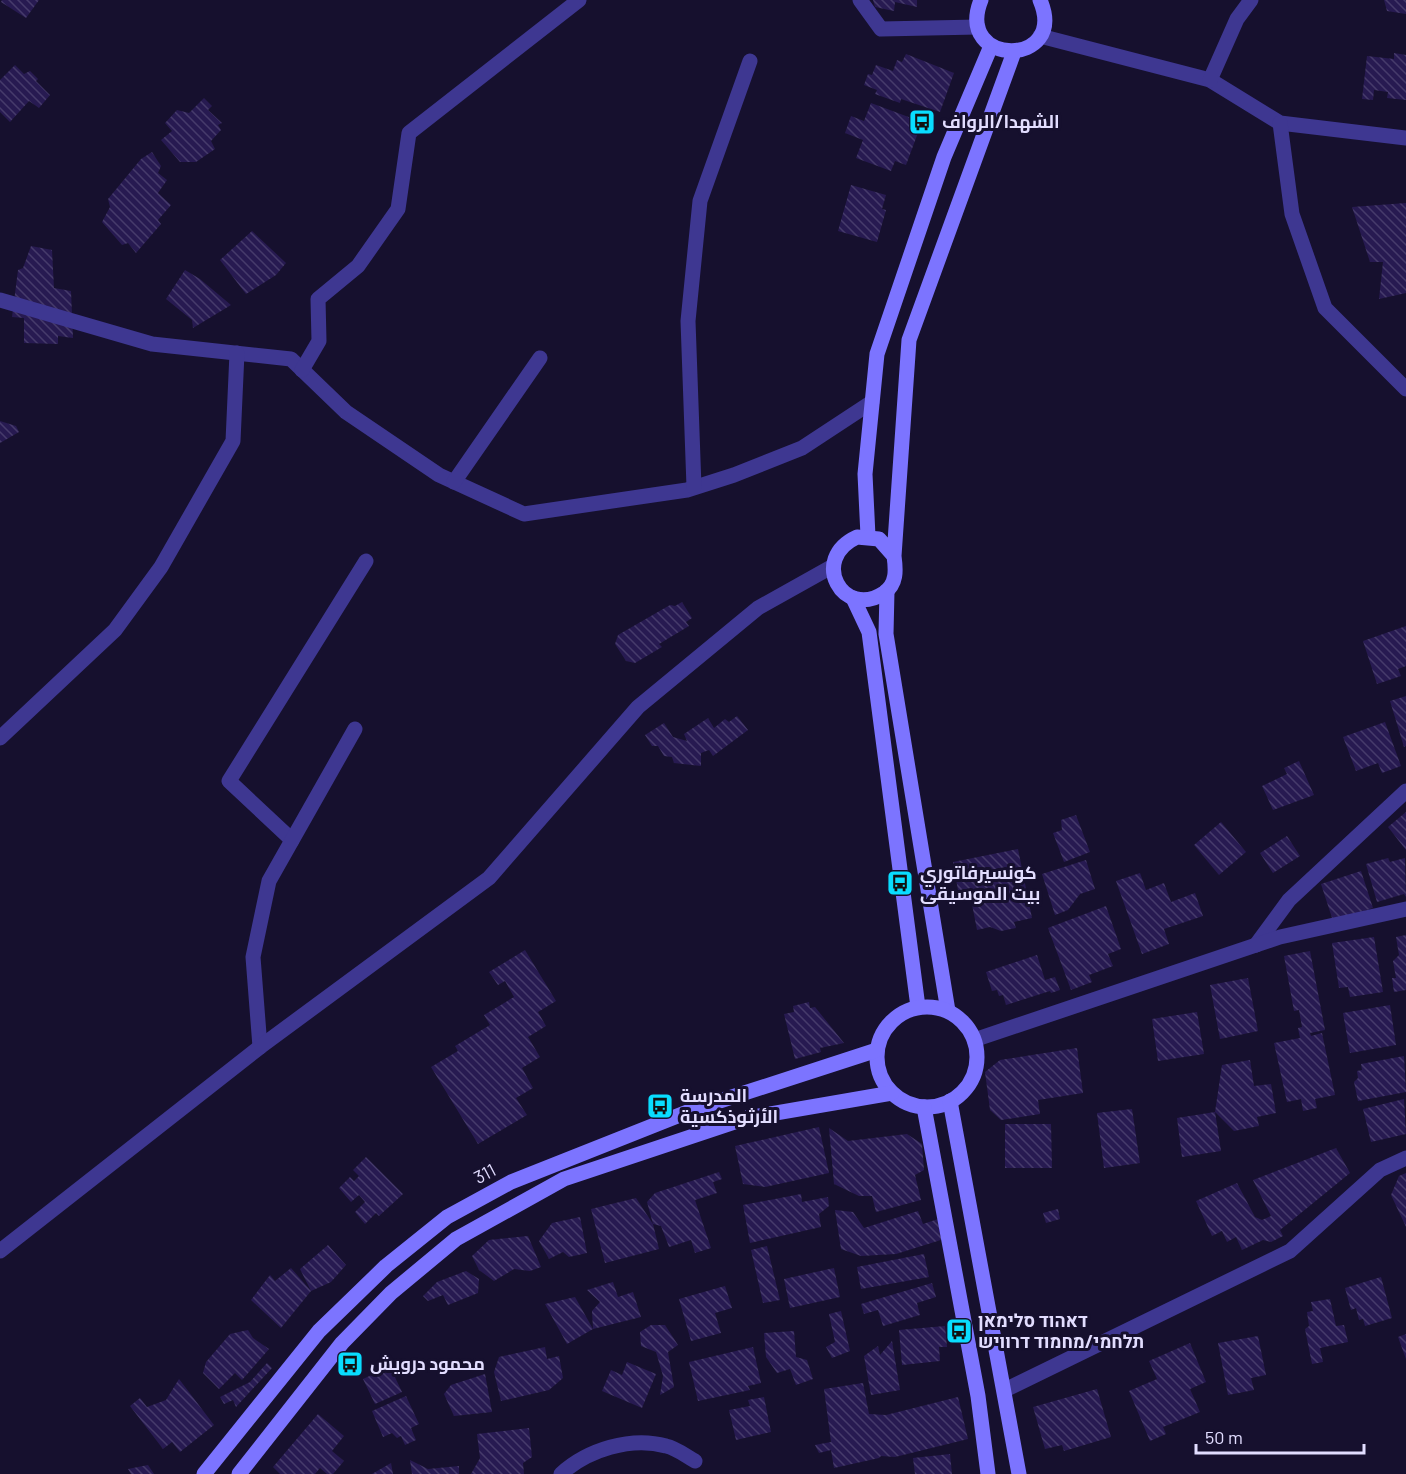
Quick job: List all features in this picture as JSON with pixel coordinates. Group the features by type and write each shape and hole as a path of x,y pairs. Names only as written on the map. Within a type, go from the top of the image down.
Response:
{"street":[{"path":"302,370 319,340 318,299 358,266 398,209 409,133 579,0"},
{"path":"860,0 881,29 978,27"},
{"path":"981,0 977,9 978,27 983,38 1002,51 1014,52 1026,49 1040,36 1046,13 1040,0"},
{"path":"1210,80 1237,19 1251,0"},
{"path":"1040,36 1210,80 1280,123 1406,138"},
{"path":"868,536 865,474 872,402 881,344 944,157 991,45"},
{"path":"948,1011 886,634 887,591 897,571 894,556 909,340 1014,52"},
{"path":"694,487 688,321 700,201 750,61"},
{"path":"1280,123 1292,214 1325,308 1406,389"},
{"path":"0,300 152,344 291,359 346,412 439,475 524,514 603,504 694,487 734,475 802,448 872,402"},
{"path":"0,738 115,630 161,567 233,441 237,353"},
{"path":"454,482 540,358"},
{"path":"894,556 879,539 868,536 847,541 838,549 833,566 839,587 854,598 868,632 918,1007"},
{"path":"292,840 229,782 366,561"},
{"path":"0,1251 260,1047 489,878 638,706 758,608 833,566"},
{"path":"854,598 876,598 887,591"},
{"path":"260,1047 253,957 269,881 356,729"},
{"path":"1256,945 1289,900 1406,791"},
{"path":"974,1040 1280,937 1406,909"},
{"path":"932,1006 948,1011 965,1024 974,1040 977,1059 974,1076 964,1091 950,1101 924,1107 907,1103 892,1093 878,1068 877,1050 888,1024 901,1013 918,1007 932,1006"},
{"name":"311","path":"204,1474 319,1331 386,1266 447,1217 511,1182 695,1109 877,1050"},
{"path":"240,1474 342,1343 392,1293 456,1239 564,1179 747,1119 892,1093"},
{"path":"950,1101 1019,1474"},
{"path":"924,1107 978,1396 988,1474"},
{"path":"1005,1389 1290,1251 1380,1170 1406,1158"},
{"path":"561,1474 592,1452 643,1442 668,1446 695,1461"}],"building":[{"path":"2,0 39,0 26,18 1,2"},
{"path":"873,0 917,0 917,7 895,2 894,11 875,7"},
{"path":"1384,0 1406,0 1406,14 1387,11"},
{"path":"1394,53 1406,55 1406,100 1387,98 1388,92 1374,90 1373,100 1362,99 1367,56 1394,59"},
{"path":"906,54 954,73 940,112 901,99 900,103 875,94 877,90 864,85 868,74 872,75 876,65 893,71 897,60 902,62"},
{"path":"15,65 24,74 30,71 50,95 39,108 29,101 10,122 0,112 0,80"},
{"path":"204,98 212,106 208,110 222,123 218,125 221,130 211,141 215,149 196,162 180,162 161,140 172,131 165,123 177,110 189,113"},
{"path":"871,103 922,122 906,165 895,161 891,171 856,158 863,140 845,133 851,116 864,121"},
{"path":"152,152 161,166 158,173 167,180 158,193 171,205 158,220 161,224 136,253 128,243 122,245 102,222 110,207 108,199 141,159"},
{"path":"851,185 886,195 882,209 886,210 877,242 838,231"},
{"path":"1406,203 1406,293 1379,299 1383,262 1370,262 1352,207"},
{"path":"252,231 286,263 276,275 246,294 220,260"},
{"path":"31,246 52,250 54,288 71,291 73,338 58,336 58,344 24,343 24,318 12,317 18,270 23,268"},
{"path":"185,270 200,279 231,305 193,328 192,320 166,299"},
{"path":"0,421 16,426 19,432 0,443"},
{"path":"682,602 692,618 686,622 689,626 659,644 662,647 635,663 626,661 615,644 618,635 670,605 675,606"},
{"path":"1406,626 1406,666 1398,669 1401,676 1377,684 1363,641"},
{"path":"1406,696 1406,746 1404,747 1390,701"},
{"path":"737,716 748,730 713,756 709,750 701,753 701,766 674,763 672,757 664,756 658,746 652,746 645,735 664,723 673,737 687,741 684,734 708,718 714,728 725,719 729,722"},
{"path":"1385,722 1401,766 1382,773 1378,763 1356,771 1343,737"},
{"path":"1299,761 1314,795 1273,810 1262,786 1287,774 1284,768"},
{"path":"1406,812 1406,850 1388,827"},
{"path":"1076,815 1090,852 1064,862 1053,833 1062,830 1061,820"},
{"path":"1221,822 1246,852 1219,875 1194,845"},
{"path":"1287,836 1300,856 1273,873 1260,853"},
{"path":"1018,849 1032,918 1014,922 1016,928 1001,931 990,927 977,930 970,894 959,896 953,862"},
{"path":"1388,858 1390,862 1405,858 1406,897 1404,894 1377,902 1366,864"},
{"path":"1086,860 1095,889 1080,894 1068,910 1055,915 1042,874"},
{"path":"1361,871 1373,908 1333,921 1321,884"},
{"path":"1140,873 1146,890 1164,883 1171,902 1195,893 1203,916 1164,929 1169,944 1142,954 1116,881"},
{"path":"1106,906 1121,949 1108,954 1113,966 1089,975 1092,982 1071,990 1048,928"},
{"path":"1406,935 1406,990 1394,992 1392,978 1396,978 1393,961 1399,955 1396,937"},
{"path":"1374,937 1383,992 1350,997 1348,987 1339,988 1332,943"},
{"path":"525,950 556,1001 538,1012 546,1026 528,1037 540,1057 522,1068 533,1088 516,1098 527,1115 478,1144 431,1067 458,1051 455,1046 490,1025 484,1015 514,997 505,981 498,985 489,972"},
{"path":"1310,951 1325,1030 1310,1033 1311,1036 1322,1033 1335,1095 1315,1099 1317,1108 1303,1111 1301,1099 1287,1102 1274,1043 1300,1038 1298,1028 1302,1027 1299,1010 1294,1011 1284,956"},
{"path":"1037,955 1045,980 1055,977 1060,990 1006,1005 1003,995 999,996 997,990 992,991 986,972"},
{"path":"1248,978 1258,1031 1220,1039 1210,985"},
{"path":"809,1002 810,1008 815,1007 844,1043 820,1048 821,1052 795,1059 784,1014 794,1012 793,1006"},
{"path":"1390,1005 1396,1045 1350,1053 1343,1013"},
{"path":"1197,1012 1204,1054 1158,1061 1152,1019"},
{"path":"1077,1048 1083,1093 1038,1100 1040,1114 1001,1120 990,1110 985,1072 1000,1060"},
{"path":"1404,1056 1406,1092 1358,1101 1354,1082 1358,1078 1357,1071 1362,1070 1361,1064"},
{"path":"1250,1060 1254,1086 1271,1084 1276,1113 1257,1117 1259,1126 1234,1131 1215,1112 1222,1065"},
{"path":"1404,1099 1406,1134 1371,1142 1363,1109"},
{"path":"1132,1109 1140,1163 1104,1168 1097,1113"},
{"path":"1215,1112 1221,1151 1182,1157 1177,1118"},
{"path":"1005,1124 1051,1124 1052,1168 1005,1168"},
{"path":"819,1127 829,1173 765,1187 743,1184 735,1146"},
{"path":"829,1128 848,1141 907,1134 922,1144 924,1170 915,1175 921,1200 876,1212 872,1196 859,1196 834,1184"},
{"path":"1336,1148 1350,1173 1280,1230 1283,1236 1271,1242 1263,1240 1242,1250 1236,1237 1227,1242 1222,1231 1212,1236 1196,1201 1237,1183 1255,1217 1262,1220 1271,1216 1253,1180"},
{"path":"366,1157 403,1194 379,1216 376,1213 365,1224 355,1212 365,1202 359,1195 351,1202 339,1188 350,1177 354,1181 359,1176 353,1170"},
{"path":"719,1172 722,1179 713,1182 717,1193 695,1200 711,1248 695,1253 691,1240 669,1247 661,1226 653,1224 647,1202 655,1193"},
{"path":"1406,1173 1406,1227 1391,1195 1399,1176"},
{"path":"801,1194 802,1202 828,1197 829,1206 819,1214 821,1227 750,1243 743,1205"},
{"path":"636,1198 653,1224 659,1249 605,1263 591,1209"},
{"path":"1058,1209 1060,1219 1046,1223 1043,1213"},
{"path":"835,1210 853,1212 864,1228 918,1211 923,1224 938,1219 944,1239 896,1254 861,1256 841,1249"},
{"path":"580,1217 587,1253 569,1257 563,1252 549,1259 539,1241 552,1223"},
{"path":"528,1236 541,1267 530,1271 514,1269 494,1281 479,1270 472,1256 489,1240"},
{"path":"328,1245 346,1265 331,1282 311,1291 300,1269"},
{"path":"767,1246 780,1300 763,1303 751,1250"},
{"path":"924,1254 929,1277 861,1289 857,1267"},
{"path":"291,1268 311,1291 281,1328 251,1300 270,1275 275,1281"},
{"path":"834,1268 840,1297 790,1308 784,1279"},
{"path":"466,1271 479,1279 478,1293 448,1305 443,1295 428,1301 423,1296 437,1282"},
{"path":"1381,1277 1392,1318 1365,1326 1363,1319 1359,1320 1356,1308 1351,1310 1345,1288"},
{"path":"613,1282 618,1297 633,1292 641,1317 593,1329 592,1311 600,1302 587,1290"},
{"path":"932,1283 936,1297 917,1303 920,1315 883,1326 878,1310 864,1314 861,1304"},
{"path":"725,1286 732,1308 715,1313 721,1333 691,1341 679,1299"},
{"path":"575,1297 593,1329 567,1344 545,1304"},
{"path":"1330,1299 1336,1326 1344,1325 1348,1342 1320,1348 1323,1362 1312,1364 1305,1329 1309,1326 1307,1312 1313,1311 1311,1302"},
{"path":"841,1311 850,1351 832,1358 826,1347 835,1342 829,1314"},
{"path":"651,1325 665,1325 678,1345 668,1352 674,1387 660,1395 663,1376 656,1352 641,1346 640,1332"},
{"path":"945,1326 947,1347 939,1347 940,1361 902,1365 899,1330"},
{"path":"248,1330 253,1338 269,1349 242,1380 235,1373 219,1389 203,1373 206,1362 230,1334"},
{"path":"794,1331 796,1357 807,1360 813,1379 796,1385 790,1369 777,1373 766,1357 764,1333"},
{"path":"1406,1334 1406,1359 1398,1337"},
{"path":"1258,1336 1266,1375 1251,1378 1254,1390 1228,1395 1218,1343"},
{"path":"892,1341 900,1390 871,1395 864,1356 878,1346 880,1355"},
{"path":"1190,1343 1206,1382 1190,1389 1200,1412 1163,1427 1166,1434 1150,1441 1129,1391 1157,1379 1149,1361"},
{"path":"545,1347 547,1359 559,1356 563,1378 549,1390 501,1401 494,1372 499,1357"},
{"path":"753,1347 761,1383 748,1386 750,1390 698,1401 689,1362"},
{"path":"627,1362 656,1374 642,1408 602,1391 611,1370 622,1375"},
{"path":"267,1363 272,1368 236,1407 233,1400 224,1404 220,1397 250,1382"},
{"path":"395,1364 397,1370 393,1373 402,1392 375,1404 363,1379"},
{"path":"485,1374 492,1412 454,1416 444,1394 451,1385"},
{"path":"179,1379 214,1425 180,1452 172,1442 163,1449 130,1406 140,1398 147,1407 166,1400"},
{"path":"863,1383 869,1414 886,1415 958,1397 968,1439 895,1457 881,1456 834,1468 831,1450 819,1453 815,1445 831,1442 824,1389"},
{"path":"1097,1389 1111,1437 1064,1451 1062,1445 1045,1449 1033,1407"},
{"path":"406,1396 419,1424 411,1428 416,1440 405,1445 401,1436 397,1438 392,1433 383,1437 372,1411"},
{"path":"764,1397 771,1432 736,1440 729,1410 750,1406 748,1400"},
{"path":"318,1414 344,1436 332,1451 344,1461 333,1474 327,1474 320,1468 315,1474 280,1474 273,1467"},
{"path":"529,1428 532,1457 523,1463 524,1474 471,1474 480,1458 477,1434"},
{"path":"950,1454 952,1474 915,1474 913,1458"},
{"path":"410,1460 428,1469 459,1466 459,1474 412,1474"},
{"path":"391,1463 393,1474 372,1474"},
{"path":"148,1465 154,1474 131,1474 128,1469"}],"place":[{"name":"الشهدا/الرواف","path":"922,122"},
{"name":"كونسيرفاتوري بيت الموسيقى","path":"900,883"},
{"name":"المدرسة الأرثوذكسية","path":"660,1106"},
{"name":"דאהוד סלימאן תלחמי/מחמוד דרוויש","path":"959,1331"},
{"name":"محمود درويش","path":"350,1364"}]}
